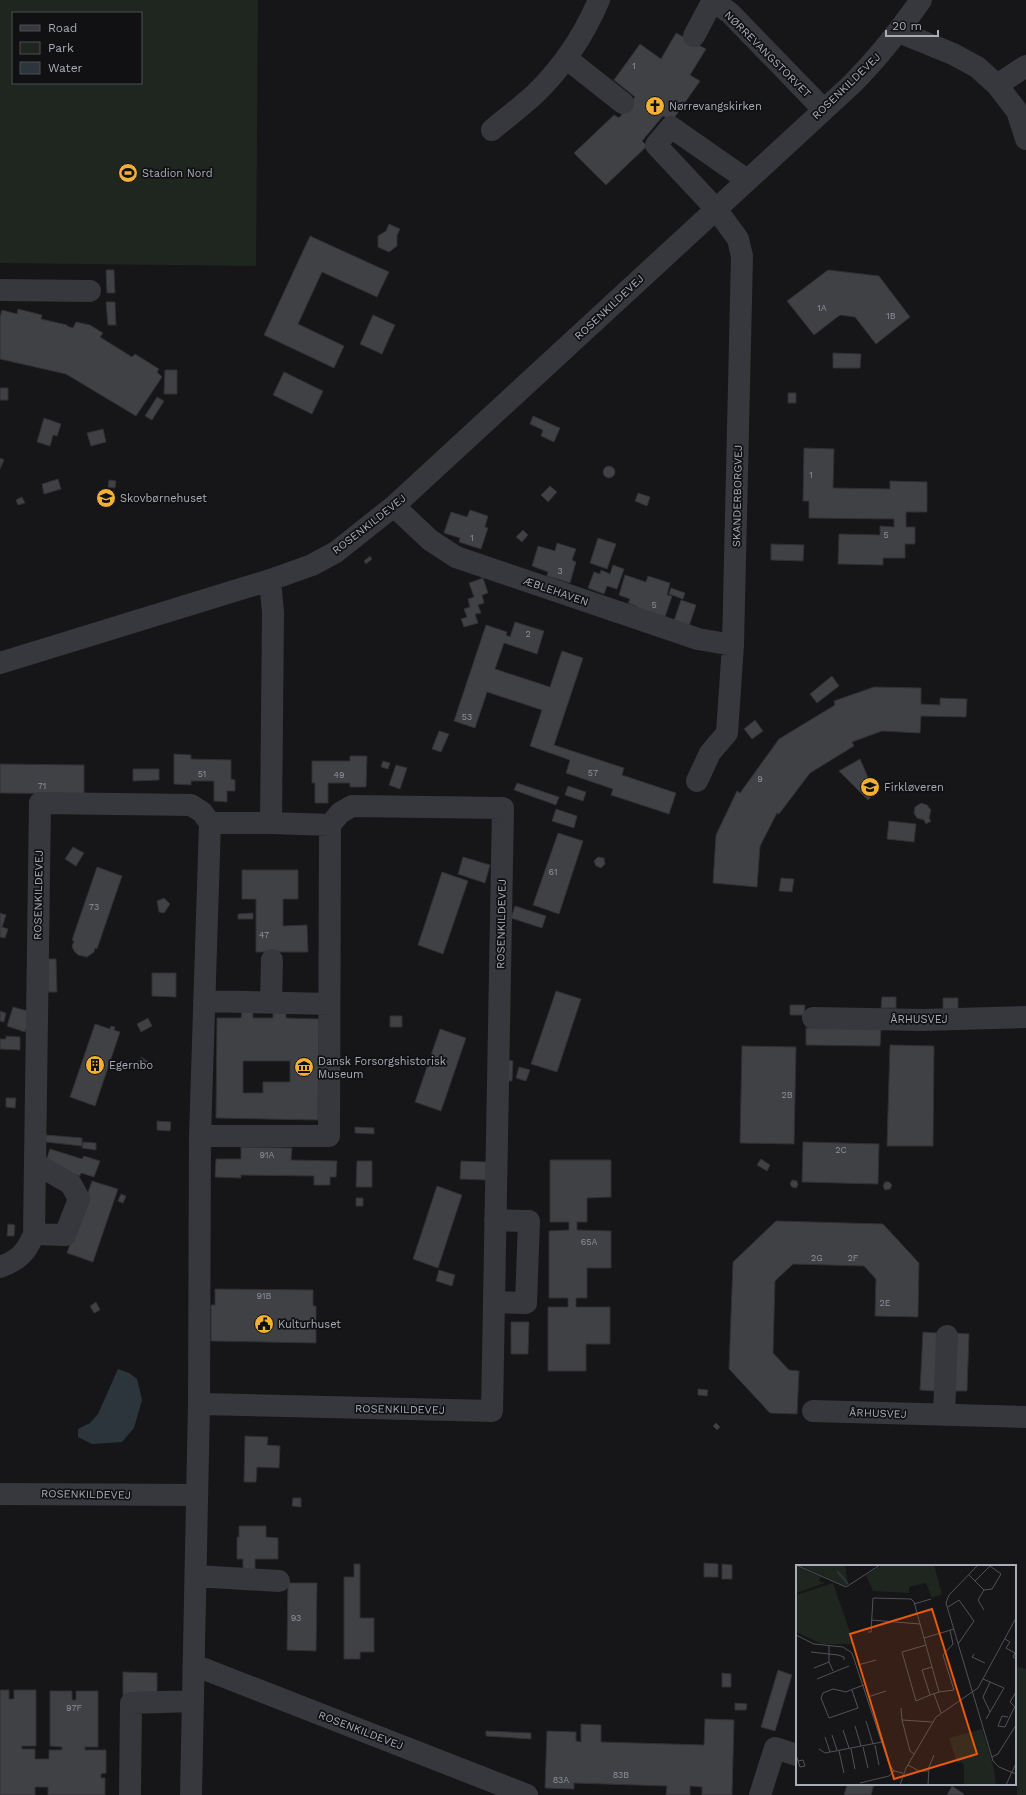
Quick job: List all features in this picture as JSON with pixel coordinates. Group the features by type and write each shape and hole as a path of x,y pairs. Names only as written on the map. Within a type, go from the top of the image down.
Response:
{"street":[{"path":"492,130 536,94 566,58 590,20 599,0"},
{"path":"694,36 712,0"},
{"name":"NØRREVANGSTORVET","path":"712,0 730,13 823,109"},
{"name":"ROSENKILDEVEJ","path":"0,663 270,580 312,565 336,552 394,506 868,68 899,32 922,0"},
{"path":"899,32 953,54 977,67 997,85 1017,111 1026,138"},
{"path":"566,58 623,102"},
{"path":"997,85 1026,66"},
{"name":"SKANDERBORGVEJ","path":"697,781 710,753 727,733 734,645 742,256 738,239 716,209 656,145 671,128 747,180"},
{"path":"0,290 90,291"},
{"name":"ÆBLEHAVEN","path":"394,506 430,540 456,557 698,639 734,645"},
{"path":"270,580 273,612 271,823"},
{"name":"ROSENKILDEVEJ","path":"0,1267 14,1262 28,1248 34,1234 33,848 40,803 191,805 202,812 210,823"},
{"name":"ROSENKILDEVEJ","path":"199,1404 492,1411 503,808 352,806 340,813 330,825"},
{"path":"191,1795 199,1404 200,1136 210,823 330,825 329,1136 200,1136"},
{"path":"271,1002 272,960"},
{"path":"204,1001 329,1004"},
{"name":"ÅRHUSVEJ","path":"813,1018 923,1020 1026,1017"},
{"path":"34,1163 71,1184 79,1199 65,1236 34,1234"},
{"path":"494,1302 526,1303 528,1221 495,1220"},
{"path":"944,1415 947,1336"},
{"name":"ÅRHUSVEJ","path":"813,1411 1026,1417"},
{"name":"ROSENKILDEVEJ","path":"0,1494 197,1495"},
{"path":"196,1576 279,1581"},
{"name":"ROSENKILDEVEJ","path":"194,1665 483,1787 527,1795"},
{"path":"130,1795 130,1703 194,1701"},
{"path":"760,1795 775,1748 796,1755"}],"green space":[{"name":"Stadion Nord","path":"0,0 258,0 256,266 0,263"},
{"path":"1016,1666 1026,1669 1026,1795 1017,1795"}],"water":[{"path":"118,1369 129,1373 137,1379 142,1400 134,1428 122,1442 92,1444 78,1437 78,1429 90,1423 98,1414"}],"building":[{"name":"Nørrevangskirken","path":"676,33 706,49 690,75 700,81 672,121 663,116 642,141 647,146 606,185 574,153 614,115 619,118 635,97 614,80 640,44 661,59"},
{"path":"389,224 400,229 397,235 397,246 389,252 378,247 378,236 386,231"},
{"path":"310,236 389,272 377,297 322,272 298,324 344,346 334,368 264,335"},
{"path":"106,270 114,270 115,293 107,293"},
{"path":"828,270 879,276 910,317 876,344 855,317 840,315 814,335 787,301"},
{"path":"106,302 115,302 116,325 108,325"},
{"path":"18,309 42,315 41,319 67,325 73,328 76,322 90,325 103,333 100,337 132,357 135,354 159,369 157,372 162,377 136,416 66,374 0,359 0,317 2,310 17,314"},
{"path":"373,315 395,325 382,354 360,344"},
{"path":"833,353 861,354 860,368 833,368"},
{"path":"165,370 177,370 177,394 164,394"},
{"path":"284,372 323,391 312,414 273,395"},
{"path":"0,388 8,388 8,400 0,400"},
{"path":"788,393 796,393 796,403 788,403"},
{"path":"157,397 164,401 152,420 145,416"},
{"path":"533,416 560,428 554,442 541,436 543,430 530,424"},
{"path":"44,418 61,424 57,436 53,435 50,446 37,442"},
{"path":"103,429 106,442 91,446 87,433"},
{"path":"804,448 834,449 833,488 890,489 890,481 927,482 927,512 906,512 906,527 915,527 915,544 905,544 905,558 883,558 883,565 838,564 839,534 880,535 880,526 894,527 894,519 809,518 809,501 803,501"},
{"path":"0,458 4,460 0,469"},
{"path":"607,466 611,466 615,472 611,478 607,478 603,474 603,470"},
{"path":"58,479 61,489 44,494 42,484"},
{"path":"109,480 116,481 115,488 108,487"},
{"path":"550,486 557,492 548,502 541,495"},
{"path":"638,493 650,497 647,506 635,501"},
{"path":"22,497 25,503 18,505 16,500"},
{"path":"470,510 488,516 485,527 488,528 481,549 459,542 460,538 444,533 451,512 467,517"},
{"path":"523,530 528,535 522,542 516,537"},
{"path":"598,538 616,544 607,569 590,563"},
{"path":"557,543 576,549 572,560 576,562 570,583 547,576 548,572 532,566 538,546 555,551"},
{"path":"771,544 804,545 803,561 771,560"},
{"path":"370,556 372,559 366,564 364,561"},
{"path":"613,565 624,569 617,589 607,586 604,594 588,588 594,572 600,574 601,570 610,574"},
{"path":"625,575 646,582 648,576 670,583 667,595 672,596 665,617 637,608 638,607 628,603 630,599 619,595"},
{"path":"483,578 488,593 482,595 484,603 478,605 481,613 475,614 478,623 464,627 461,619 467,617 464,609 470,607 468,599 474,597 469,583"},
{"path":"671,588 685,593 683,599 669,594"},
{"path":"681,600 696,605 689,626 674,621"},
{"path":"515,622 544,631 537,654 504,643 495,669 550,687 562,651 583,658 554,745 624,768 622,775 676,793 669,814 611,795 613,789 566,773 570,760 530,746 542,710 487,692 475,728 454,721 486,625 507,632 506,635 510,637"},
{"path":"832,676 839,686 817,703 810,694"},
{"path":"874,687 921,688 921,704 940,705 940,698 967,699 966,717 921,716 920,733 882,731 852,742 854,746 810,773 779,814 777,813 760,846 757,887 713,883 716,835 737,791 740,793 779,739 835,705 834,701"},
{"path":"755,720 763,731 752,739 744,729"},
{"path":"439,731 449,734 441,752 432,749"},
{"path":"174,754 191,755 191,759 231,760 231,779 235,780 235,791 227,791 227,802 214,801 214,781 191,781 191,785 174,784"},
{"path":"350,756 367,756 366,787 350,787 350,783 328,783 328,803 315,803 315,783 312,783 312,761 350,761"},
{"path":"860,759 875,793 868,800 839,771"},
{"path":"383,761 390,763 388,769 381,767"},
{"path":"0,764 84,765 84,794 0,793"},
{"path":"396,765 407,768 400,789 389,785"},
{"path":"133,769 159,769 159,780 133,781"},
{"path":"517,783 559,797 556,805 514,790"},
{"path":"568,786 586,792 583,801 565,795"},
{"path":"921,803 927,805 931,810 929,818 931,821 926,824 924,820 917,818 914,813 915,807"},
{"path":"556,809 577,816 574,828 552,821"},
{"path":"889,821 916,824 914,842 887,839"},
{"path":"558,833 583,841 559,914 533,905"},
{"path":"73,847 84,853 76,866 65,859"},
{"path":"463,857 490,865 485,883 458,874"},
{"path":"598,857 604,858 605,864 601,868 596,866 594,861"},
{"path":"97,867 122,876 97,949 95,948 94,952 87,957 78,955 74,951 72,946 74,941 72,940"},
{"path":"242,870 298,870 298,899 283,899 283,926 307,925 308,952 256,952 256,899 242,899"},
{"path":"442,872 468,881 443,954 418,945"},
{"path":"781,878 794,879 792,892 779,891"},
{"path":"164,898 170,904 164,913 159,912 157,901"},
{"path":"515,906 546,916 542,928 511,918"},
{"path":"0,913 6,915 2,927 8,929 5,938 0,937"},
{"path":"253,913 253,919 238,919 238,914"},
{"path":"48,959 56,959 57,992 48,992"},
{"path":"152,973 176,973 176,997 152,996"},
{"path":"556,991 581,999 557,1072 531,1064"},
{"path":"882,997 896,997 896,1008 881,1008"},
{"path":"943,998 958,998 958,1009 943,1009"},
{"path":"790,1005 805,1005 804,1015 790,1015"},
{"path":"13,1007 31,1012 25,1032 7,1026"},
{"path":"242,1010 253,1011 253,1018 273,1018 273,1011 286,1011 286,1018 319,1019 318,1120 216,1118 217,1018 241,1018","holes":["243,1061 290,1061 290,1082 263,1082 263,1093 243,1093"]},
{"path":"0,1011 6,1013 4,1022 0,1021"},
{"path":"390,1016 402,1016 402,1027 390,1027"},
{"path":"148,1018 152,1026 141,1032 137,1024"},
{"name":"Egernbo","path":"95,1024 110,1029 111,1026 115,1027 114,1030 120,1032 95,1106 70,1097"},
{"path":"806,1028 881,1029 880,1046 806,1045"},
{"path":"440,1029 466,1038 441,1111 415,1102"},
{"path":"6,1036 20,1037 20,1050 0,1049 0,1039 6,1039"},
{"path":"890,1045 934,1046 933,1146 887,1146"},
{"path":"742,1046 796,1047 794,1144 740,1143"},
{"path":"141,1057 150,1063 145,1069 137,1063"},
{"path":"507,1060 513,1061 512,1081 507,1081"},
{"path":"519,1067 530,1070 526,1081 516,1078"},
{"path":"6,1098 16,1098 15,1108 6,1107"},
{"path":"157,1121 171,1122 170,1131 157,1130"},
{"path":"355,1127 374,1128 374,1134 355,1133"},
{"path":"46,1135 82,1138 82,1146 46,1142"},
{"path":"83,1142 96,1143 96,1150 82,1148"},
{"path":"803,1142 879,1144 878,1184 802,1182"},
{"path":"241,1147 292,1148 291,1160 337,1161 336,1177 330,1177 330,1185 314,1185 314,1176 241,1175 241,1178 215,1177 216,1159 241,1159"},
{"path":"50,1149 82,1159 84,1156 100,1161 94,1177 81,1173 80,1176 45,1164"},
{"path":"761,1159 770,1165 767,1171 757,1165"},
{"path":"550,1160 611,1160 611,1197 587,1198 587,1222 577,1222 577,1230 611,1231 611,1268 587,1268 587,1298 576,1298 576,1307 610,1307 610,1344 586,1344 586,1371 548,1371 548,1307 568,1307 568,1298 549,1298 549,1231 569,1230 569,1222 550,1222"},
{"path":"357,1161 372,1161 372,1187 356,1187"},
{"path":"461,1161 486,1162 486,1180 460,1179"},
{"path":"792,1180 797,1181 798,1185 796,1188 792,1187 790,1184"},
{"path":"92,1181 118,1189 93,1262 67,1253"},
{"path":"885,1182 889,1182 892,1185 890,1189 885,1190 883,1186"},
{"path":"437,1186 462,1195 438,1268 413,1259"},
{"path":"121,1194 126,1196 123,1203 118,1201"},
{"path":"356,1198 363,1198 363,1206 356,1206"},
{"path":"776,1221 883,1224 919,1263 918,1317 875,1316 876,1279 864,1266 793,1264 775,1281 773,1353 789,1370 799,1371 797,1414 770,1413 729,1369 733,1262"},
{"path":"8,1224 15,1225 14,1236 7,1236"},
{"path":"439,1270 455,1275 452,1286 436,1281"},
{"name":"Kulturhuset","path":"215,1289 313,1290 313,1306 316,1306 316,1343 211,1341 211,1305 215,1305"},
{"path":"96,1302 100,1310 94,1313 90,1306"},
{"path":"511,1322 529,1322 528,1354 511,1354"},
{"path":"923,1332 937,1333 935,1391 920,1390"},
{"path":"954,1333 969,1334 967,1391 952,1391"},
{"path":"698,1389 708,1390 707,1396 698,1395"},
{"path":"716,1423 720,1427 717,1430 713,1426"},
{"path":"245,1436 268,1437 267,1445 280,1446 279,1468 257,1467 256,1482 244,1482"},
{"path":"293,1498 301,1498 301,1507 292,1506"},
{"path":"239,1526 266,1526 266,1537 278,1538 278,1559 255,1559 255,1574 243,1574 243,1559 237,1559 237,1537 239,1537"},
{"path":"704,1563 718,1564 718,1577 704,1577"},
{"path":"354,1564 360,1564 360,1618 374,1618 374,1652 360,1652 360,1659 344,1659 344,1577 354,1577"},
{"path":"722,1564 732,1565 732,1579 722,1579"},
{"path":"288,1583 317,1583 316,1651 287,1650"},
{"path":"778,1670 792,1675 775,1731 761,1727"},
{"path":"123,1672 157,1673 157,1695 123,1695"},
{"path":"722,1673 731,1674 731,1687 722,1687"},
{"path":"0,1690 9,1690 9,1699 14,1699 14,1690 36,1690 36,1746 22,1746 22,1749 35,1749 35,1759 49,1759 49,1750 62,1750 62,1747 50,1746 50,1691 72,1691 72,1700 76,1700 76,1691 98,1691 98,1747 85,1747 85,1750 106,1750 106,1773 101,1774 101,1778 105,1778 105,1795 48,1795 48,1787 35,1787 35,1795 0,1795"},
{"path":"735,1703 747,1704 746,1710 735,1710"},
{"path":"705,1719 734,1720 732,1795 702,1795 702,1787 690,1786 690,1795 666,1795 667,1786 574,1783 574,1789 545,1788 547,1731 576,1732 576,1741 581,1742 581,1724 601,1725 601,1742 704,1745"},
{"path":"486,1731 531,1733 531,1739 486,1736"},
{"path":"847,1785 874,1785 871,1795 844,1795"},
{"path":"952,1786 964,1794 947,1795"}],"place":[{"name":"Nørrevangskirken","path":"655,106"},
{"name":"Stadion Nord","path":"128,173"},
{"name":"Skovbørnehuset","path":"106,498"},
{"name":"Firkløveren","path":"870,787"},
{"name":"Egernbo","path":"95,1065"},
{"name":"Dansk Forsorgshistorisk Museum","path":"304,1067"},
{"name":"Kulturhuset","path":"264,1324"}]}
